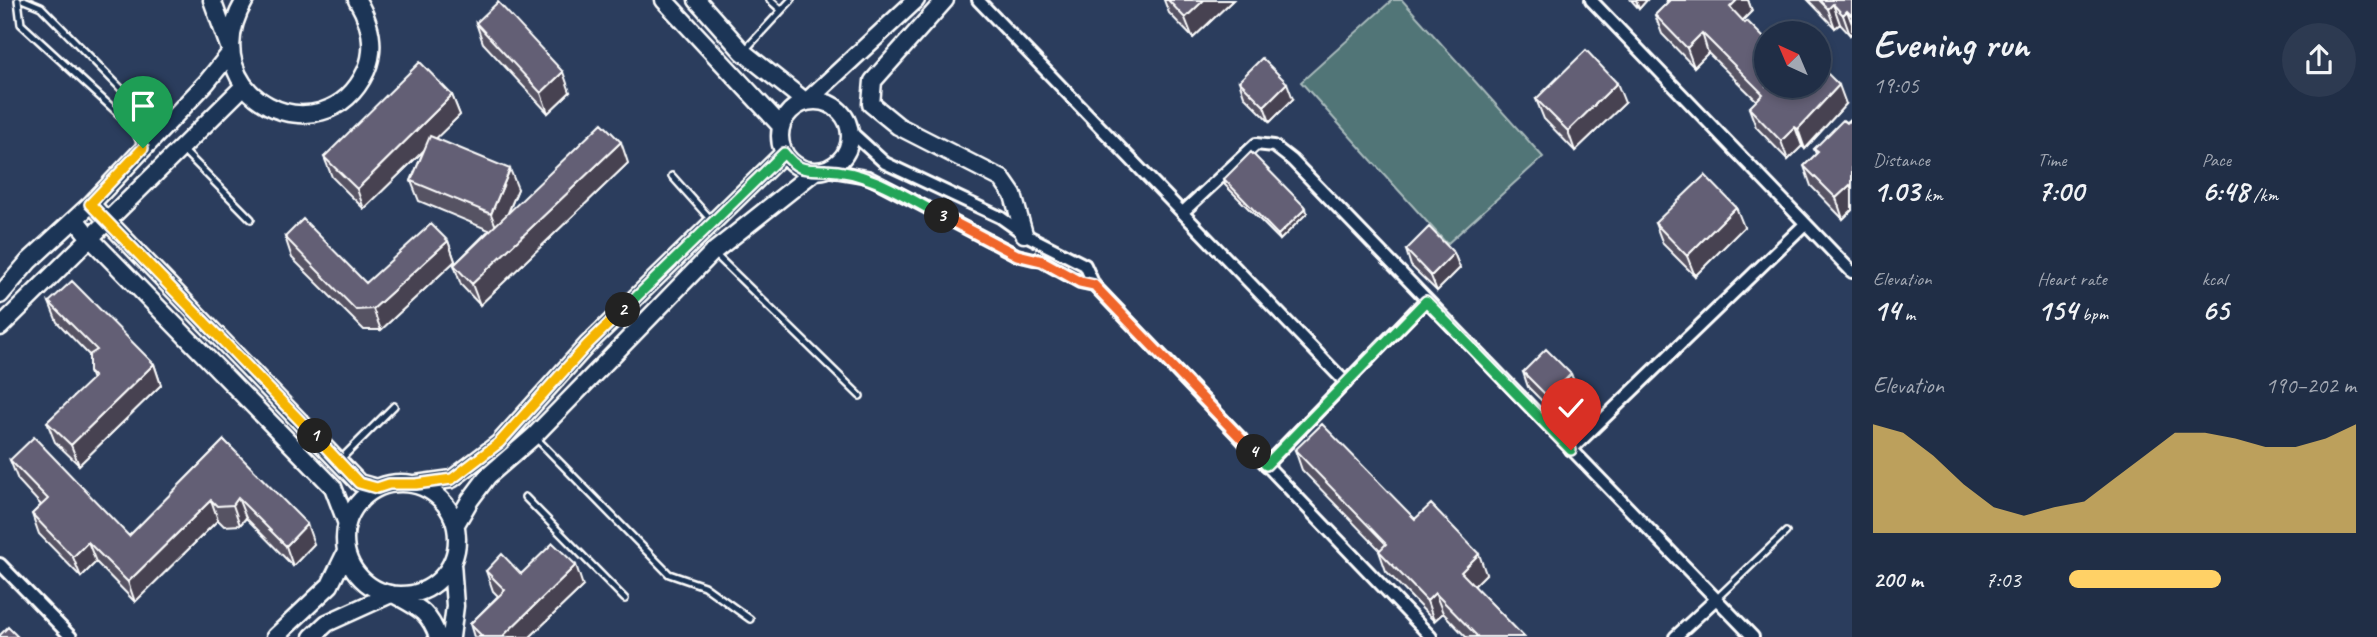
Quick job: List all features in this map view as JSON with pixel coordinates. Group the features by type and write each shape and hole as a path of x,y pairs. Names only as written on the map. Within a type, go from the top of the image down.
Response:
{"street":[{"path":"212,0 235,70 244,86 271,108 304,114 337,104 356,87 369,65 371,31 366,14 357,0"},
{"path":"0,295 29,261 90,204 206,83 231,52 231,33 245,0"},
{"path":"664,0 781,126"},
{"path":"697,0 743,52 806,102"},
{"path":"806,102 916,0"},
{"path":"945,0 873,81 871,104 898,126 1002,179 1013,195 1024,234 1017,255"},
{"path":"978,0 1346,383"},
{"path":"1591,0 1852,272"},
{"path":"0,327 244,86"},
{"path":"456,524 488,476 534,436 713,252 820,171 837,164 845,155 851,132 840,110 830,103 818,100 806,102 786,115 781,126 779,135 784,153 792,163 802,169 820,171 868,177 1017,255 1042,261 1080,282 1094,285"},
{"path":"851,132 885,163 1000,217 1024,234 1085,265 1094,285 1431,637"},
{"path":"1184,212 1256,144 1274,146 1292,160 1753,637"},
{"path":"416,484 452,479 499,443 587,345 784,153"},
{"path":"90,204 359,483 377,488"},
{"path":"75,219 91,239 333,487 347,524"},
{"path":"1571,450 1805,224"},
{"path":"1266,465 1426,301"},
{"path":"438,637 425,612 363,580 353,568 346,552 347,524 358,503 377,488 403,482 416,484 430,490 451,510 458,540 452,564 455,606 451,637"},
{"path":"275,637 330,585 346,552"},
{"path":"0,564 71,637"},
{"path":"312,637 327,623 393,595 421,592 436,584 452,564"},
{"path":"1675,637 1716,599"}],"lane":[{"path":"18,0 21,24 134,128 143,148"},
{"path":"24,0 41,7 146,114 167,124"},
{"path":"770,0 780,10"},
{"path":"743,52 791,0"},
{"path":"181,148 251,219"},
{"path":"672,176 714,223"},
{"path":"713,252 860,396"},
{"path":"339,461 394,406"},
{"path":"534,436 669,574 704,586 750,619"},
{"path":"525,496 625,599"},
{"path":"1716,599 1786,532"}],"green space":[{"path":"1392,0 1402,0 1543,157 1447,244 1301,82"}],"building":[{"path":"1168,0 1204,0 1185,18"},
{"path":"1737,0 1730,7 1745,23 1747,21 1754,28 1754,85 1702,33 1687,48 1655,15 1669,1"},
{"path":"1819,0 1852,0 1852,16 1847,11 1843,15 1833,4 1828,9"},
{"path":"498,2 563,72 541,93 476,23"},
{"path":"1586,50 1617,83 1568,131 1536,99"},
{"path":"1262,58 1287,83 1264,106 1239,81"},
{"path":"420,62 452,95 357,189 324,157"},
{"path":"1831,77 1839,85 1831,94"},
{"path":"1759,98 1827,98 1798,129 1795,127 1781,141 1749,108"},
{"path":"1852,118 1852,187 1850,185 1836,198 1804,166 1818,152 1814,149 1843,120 1847,123"},
{"path":"602,123 621,142 472,284 454,265"},
{"path":"430,136 510,169 491,214 411,181"},
{"path":"1251,152 1306,208 1278,235 1224,179"},
{"path":"1705,175 1736,207 1687,256 1655,223"},
{"path":"303,219 366,283 431,224 448,241 373,309 356,310 285,237"},
{"path":"1429,227 1454,253 1431,276 1406,250"},
{"path":"72,281 154,364 71,445 47,422 94,377 89,372 89,355 97,350 49,302"},
{"path":"1546,349 1571,374 1548,397 1523,372"},
{"path":"1322,424 1415,519 1431,504 1479,554 1461,572 1524,637 1478,637 1435,593 1427,601 1379,551 1386,544 1295,450"},
{"path":"34,437 129,536 224,440 307,524 286,546 238,498 233,505 217,506 211,500 128,582 88,542 73,557 32,514 48,499 10,460"},
{"path":"553,543 576,565 502,637 483,637 470,624 505,590 486,571 502,554 521,574"},
{"path":"8,627 18,637 0,637"}],"route":[{"path":"143,148 90,204 359,483 377,488 403,482 416,484 452,479 473,465 515,428 587,345 784,153 792,163 802,169 868,177 1017,255 1042,261 1080,282 1094,285 1266,465 1426,301 1571,450"}]}
